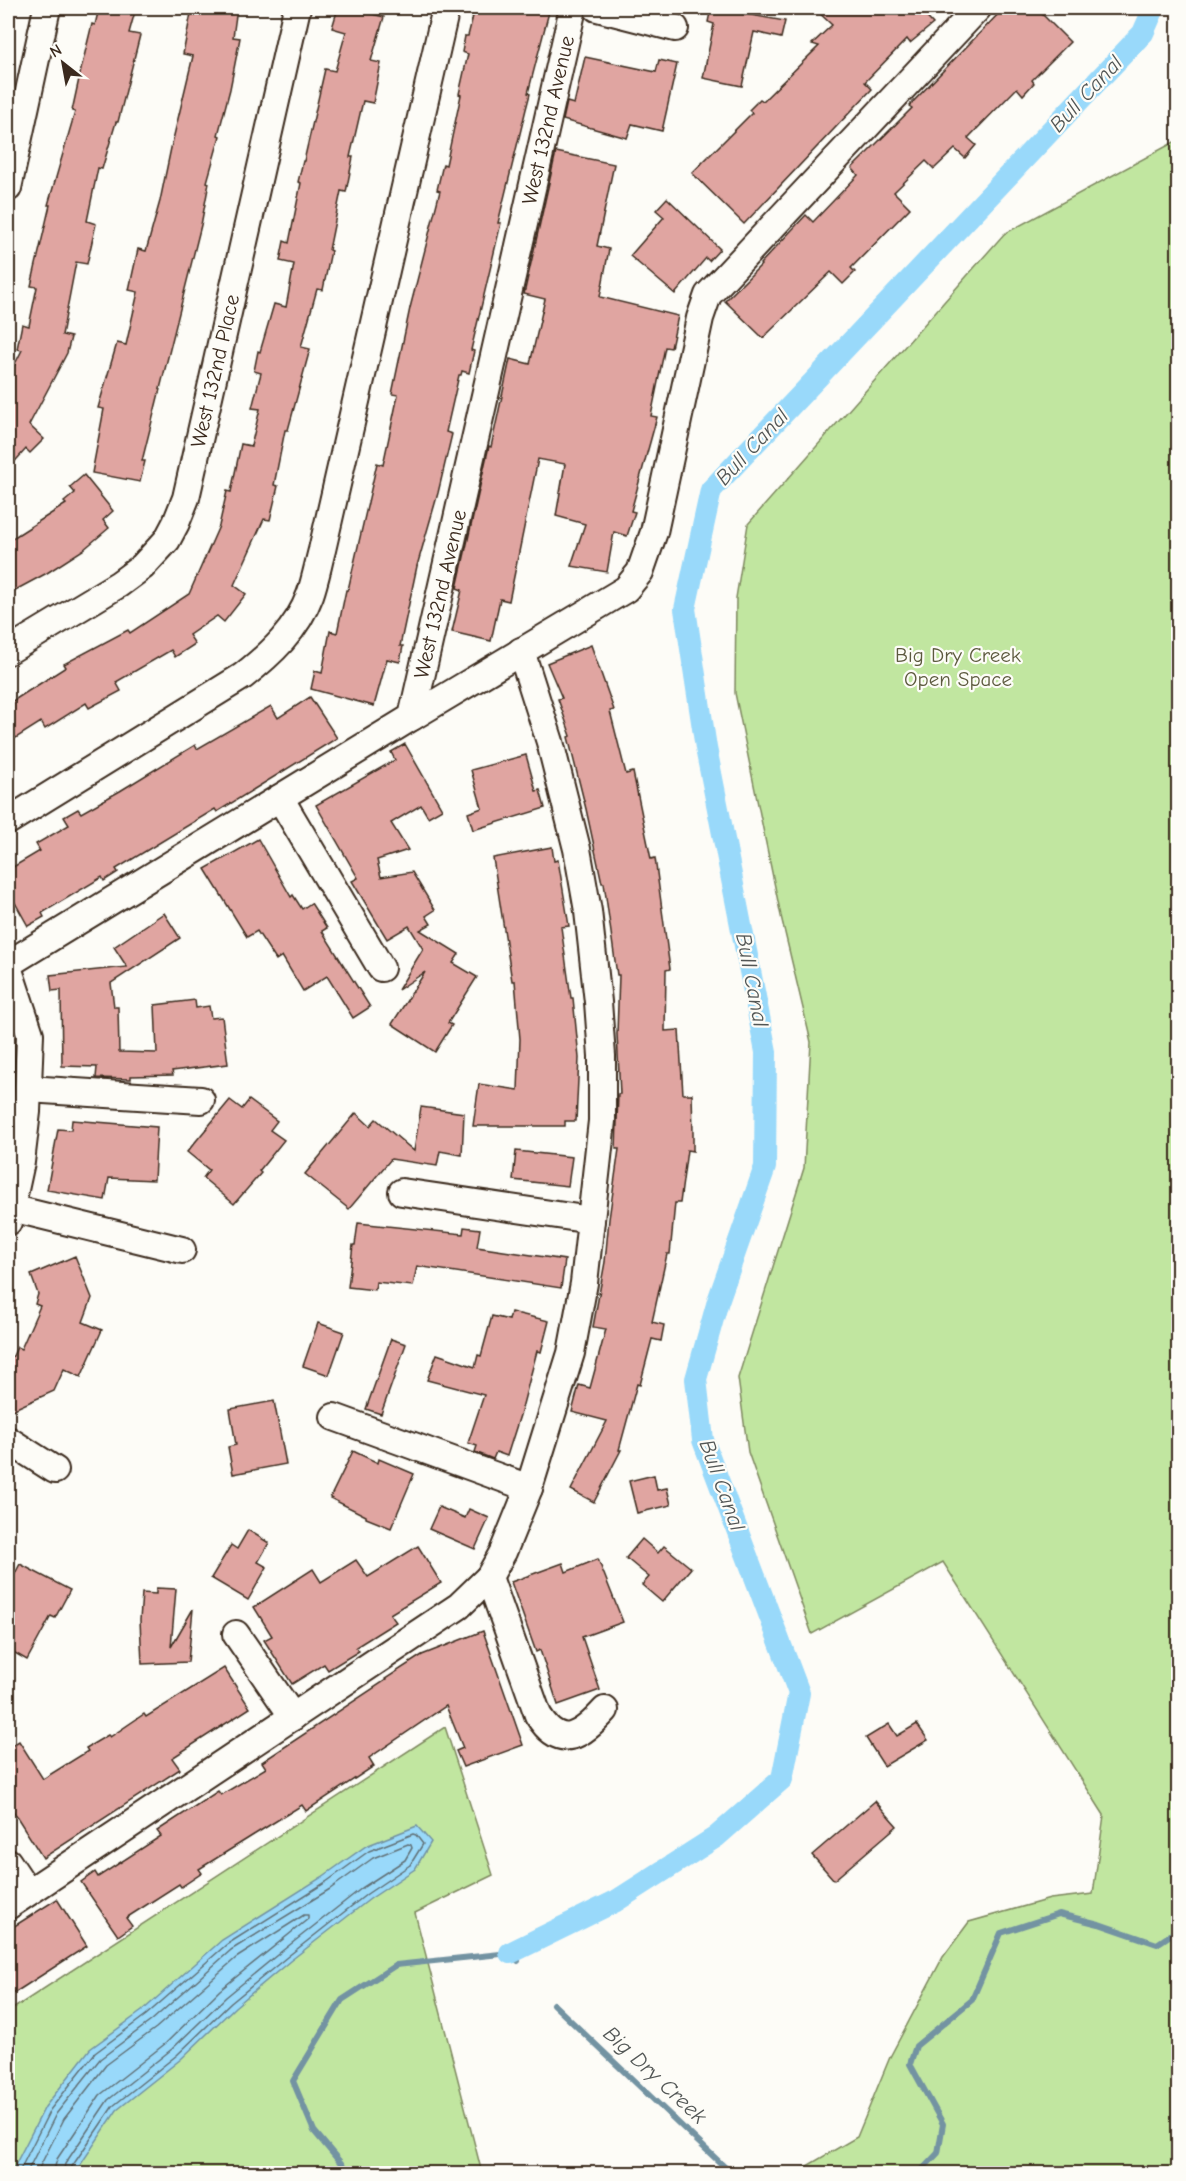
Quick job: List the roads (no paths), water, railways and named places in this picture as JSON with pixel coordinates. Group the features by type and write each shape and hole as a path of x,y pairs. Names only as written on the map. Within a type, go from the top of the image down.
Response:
{"street":[{"path":"8,188 47,8"},
{"name":"West 132nd Place","path":"8,651 127,579 155,554 176,523 186,498 297,8"},
{"path":"8,821 243,676 277,646 293,627 303,610 310,595 322,550 446,8"},
{"name":"West 132nd Avenue","path":"412,717 573,8"},
{"path":"597,8 675,28"},
{"path":"182,1250 9,1215 21,1162 28,1089 30,1034 8,965 412,717 626,589 640,572 654,532 700,318 708,295 970,10"},
{"path":"8,1862 18,1899 442,1619 489,1577 503,1552 530,1488 571,1353 584,1283 602,1121 602,1067 598,1002 588,911 577,849 550,742 521,651"},
{"path":"280,798 381,968"},
{"path":"28,1089 201,1100"},
{"path":"402,1192 591,1220"},
{"path":"334,1417 530,1488"},
{"path":"8,1440 55,1470"},
{"path":"489,1577 538,1715 544,1725 558,1735 578,1734 586,1730 604,1710"},
{"path":"236,1634 293,1717"}],"water":[{"path":"417,1826 431,1842 415,1869 370,1899 290,1961 235,2007 181,2059 117,2110 75,2173 11,2173 45,2107 90,2049 142,2011 222,1940 322,1877 366,1846"}],"waterway":[{"name":"Bull Canal","path":"510,1953 616,1901 716,1837 782,1779 799,1693 703,1440 696,1379 718,1301 765,1167 766,1052 706,748 685,609 711,490 1143,33 1154,8"},
{"name":"Big Dry Creek","path":"918,2174 938,2153 943,2124 910,2064 916,2046 972,2000 1001,1933 1059,1914 1099,1924 1157,1944 1178,1930"},
{"name":"Big Dry Creek","path":"350,2174 314,2131 293,2081 342,2000 396,1965 510,1953 518,1961"},
{"name":"Big Dry Creek","path":"553,2004 732,2174"}],"park label":[{"name":"Big Dry Creek Open Space","path":"958,667"}]}
